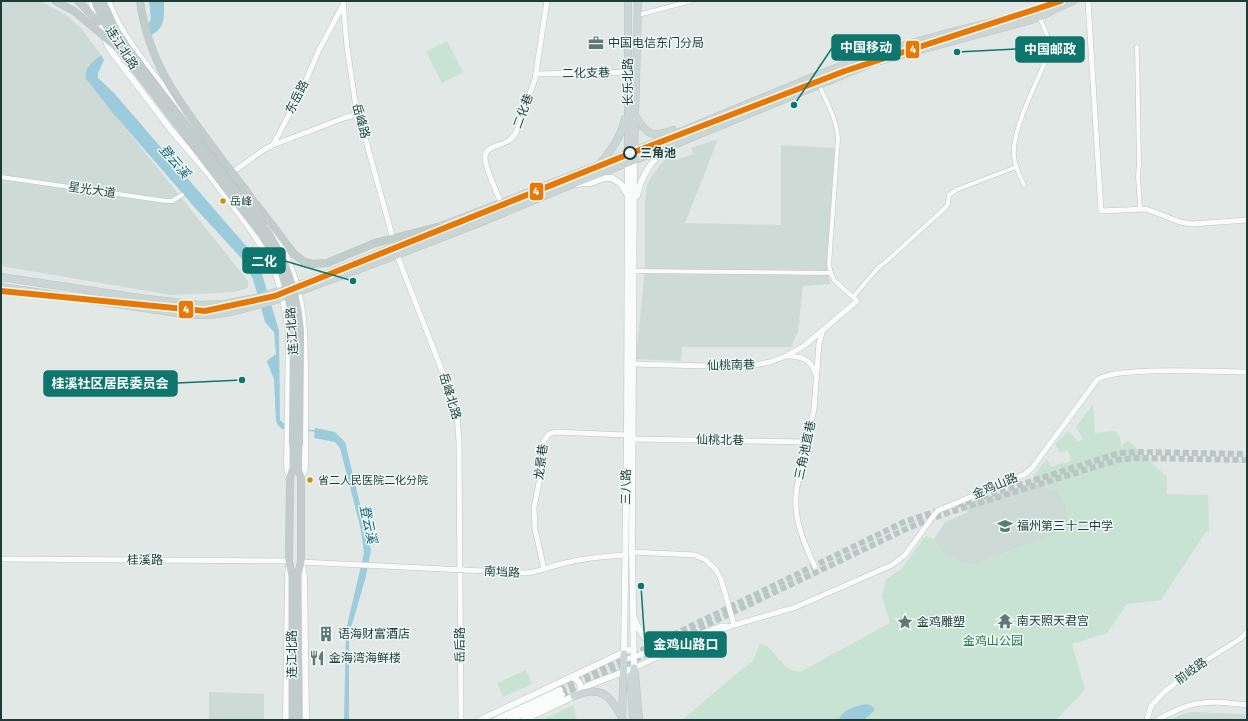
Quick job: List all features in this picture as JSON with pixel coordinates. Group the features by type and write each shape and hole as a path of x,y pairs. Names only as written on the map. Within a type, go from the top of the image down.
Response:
{"highway":[{"path":"55,1 74,11 122,52"},
{"path":"78,1 99,22"},
{"name":"连江北路","path":"96,1 103,19 122,52 262,235 282,273 291,304 294,333 296,445 298,469 301,477 301,562 295,591 292,720"},
{"name":"连江北路","path":"102,1 114,26 128,49 276,245 288,271 297,302 300,332 296,445 293,468 290,477 289,562 295,591 298,720"},
{"path":"140,1 148,39 165,80 253,201 294,254 306,262 316,264 327,263 376,243 438,226"},
{"path":"253,201 268,233"}],"main road":[{"path":"91,1 111,51 171,130 208,173 255,236 267,255 283,294 288,326 287,469 290,477"},
{"path":"108,1 111,9 135,48 249,197 281,246 288,260 298,288 304,318 305,469 301,477"},
{"name":"长乐北路","path":"628,1 627,72 631,162"},
{"name":"长乐北路","path":"631,152 636,117 638,1"},
{"path":"1,288 177,314 216,314 240,310 298,288 394,247 438,226 631,152 820,74 876,53 944,34 1033,12 1056,1"},
{"path":"298,288 397,255 484,221 872,63 1039,17 1073,1"},
{"path":"598,165 619,139 628,105"},
{"path":"636,117 644,129 656,135 664,134 673,130 691,128"},
{"path":"635,207 639,187 645,172 659,155 671,146"},
{"name":"三八路","path":"631,162 628,195 627,435 629,553 633,615 634,668"},
{"name":"三八路","path":"624,657 632,439 635,207 631,162"},
{"path":"573,184 591,183 604,178 612,178 621,184 628,195"},
{"path":"1,277 140,298 206,305 224,304 283,294"},
{"path":"627,435 632,439"},
{"path":"286,720 289,562"},
{"path":"301,562 304,576 306,720"},
{"path":"633,615 641,633 649,642 660,645 672,644"},
{"path":"480,720 572,678 624,657 634,648"},
{"path":"622,719 624,657"},
{"path":"574,696 589,685 634,668"},
{"path":"633,720 631,685 634,668"},
{"path":"634,668 637,684 639,720"},
{"path":"572,678 576,679 580,683 580,692"},
{"path":"524,720 587,691 601,692 612,700 622,719"},
{"path":"496,720 561,692 510,720"}],"street":[{"name":"二化巷","path":"501,203 486,163 485,154 489,149 506,142 514,135 518,128 536,74 547,1"},
{"path":"638,16 691,1"},
{"path":"1088,1 1101,211 1140,208 1180,222 1192,224 1247,220"},
{"name":"岳峰路","path":"343,3 349,62 355,101 393,239"},
{"name":"东岳路","path":"273,145 300,94 319,50 343,3"},
{"path":"1024,185 1016,167 1014,151 1025,110 1050,50 1046,30 1039,17"},
{"path":"1137,47 1138,176 1140,208"},
{"name":"二化支巷","path":"536,74 636,72"},
{"path":"819,85 837,127 838,139 829,254 830,273 834,280 855,299 877,269 946,208 950,195 956,190 1016,167"},
{"path":"231,173 264,149 344,118 359,114"},
{"name":"星光大道","path":"1,177 166,201 172,201 182,194"},
{"name":"岳峰北路","path":"397,255 453,399 457,415 459,442 460,570"},
{"path":"633,271 830,273"},
{"name":"仙桃南巷","path":"632,364 745,367 770,362 786,356 804,346 855,299"},
{"name":"三角池直巷","path":"815,567 801,537 796,511 797,487 814,410 819,344 823,330"},
{"path":"786,356 796,356 807,360 812,365 817,378"},
{"name":"金鸡山路","path":"734,625 796,607 896,563 905,555 937,511 1025,474 1032,468 1100,378 1117,373 1136,371 1247,372"},
{"name":"龙景巷","path":"544,569 535,529 534,512 542,468 542,445 544,439 549,434 555,432 627,435"},
{"name":"仙桃北巷","path":"632,439 807,442"},
{"name":"南垱路","path":"301,562 526,573 576,561 629,553 695,555 706,560 716,570 721,579 734,625"},
{"name":"桂溪路","path":"1,559 289,562"},
{"name":"岳后路","path":"460,570 461,720"},
{"path":"624,657 633,657 721,626 734,625"},
{"path":"634,668 697,639 734,625"},
{"name":"前岐路","path":"1147,720 1153,703 1167,689 1194,668 1240,639 1247,632"},
{"path":"1157,720 1197,703 1247,705"}],"shaded area":[{"path":"1,1 40,1 66,15 82,29 101,55 88,65 86,79 248,281 248,288 234,292 171,295 1,266"},
{"path":"718,139 685,223 781,225 781,145 835,148 827,269 830,284 803,286 798,332 791,347 682,347 681,361 636,359 645,267 645,202 647,185 653,174 664,160 674,155 676,160 694,154 691,148"},
{"name":"福州第三十二中学","path":"1032,483 1057,491 1066,505 1068,530 972,565 945,556 934,539 945,522 968,512 966,505"},
{"path":"209,692 264,694 264,720 209,720"},
{"path":"1192,712 1245,714 1245,720 1172,720 1180,715"}],"green space":[{"path":"447,41 463,72 442,83 426,52"},
{"name":"金鸡山公园","path":"1093,404 1095,433 1115,431 1120,436 1121,446 1128,440 1167,477 1167,494 1208,495 1209,532 1206,532 1161,600 1127,604 1107,633 1072,644 1085,690 1056,720 682,720 752,662 760,644 768,647 787,667 800,672 890,623 882,597 886,580 902,568 922,540 927,536 934,539 945,556 972,565 1068,530 1066,505 1057,491 1032,483 1036,473 1047,459 1051,467 1071,461 1068,450 1060,453 1055,444 1068,431 1078,441 1083,439 1076,427"},
{"path":"526,670 532,684 503,697 497,683"},
{"path":"573,705 577,720 542,720"}],"water":[{"path":"149,1 164,1 164,16 162,25 151,35 148,24 151,19"},
{"path":"101,55 104,60 98,73 98,78 114,93 247,247 260,267 279,331 280,420 291,430 286,430 278,426 276,421 274,379 267,362 276,354 274,332 265,322 253,279 242,259 197,210 112,112 86,79 87,68"},
{"path":"315,428 335,432 345,442 371,550 366,576 349,635 349,720 344,720 346,630 364,553 361,530 340,448 335,442 314,438"},
{"path":"867,704 872,706 875,710 864,720 839,720 840,716 846,711"}],"waterway":[{"name":"登云溪","path":"306,430 316,431"}],"tunnel":[{"path":"957,505 1119,453 1247,454"},
{"path":"667,644 908,528 944,514 1117,460 1136,458 1247,460"},
{"path":"560,690 904,522 940,510"},
{"path":"562,695 645,655"}],"transit line":[{"name":"4","path":"1,291 205,311 275,296 629,154 845,71 1061,1"}],"place":[{"name":"中国电信东门分局","path":"596,43"},
{"name":"中国邮政","path":"957,52"},
{"name":"中国移动","path":"794,105"},
{"name":"三角池","path":"630,153"},
{"name":"岳峰","path":"223,201"},
{"name":"二化","path":"353,281"},
{"name":"桂溪社区居民委员会","path":"242,380"},
{"name":"省二人民医院二化分院","path":"310,480"},
{"name":"福州第三十二中学","path":"1005,526"},
{"name":"金鸡山路口","path":"641,586"},
{"name":"南天照天君宫","path":"1005,621"},
{"name":"金鸡雕塑","path":"905,622"},
{"name":"语海财富酒店","path":"326,634"},
{"name":"金海湾海鲜楼","path":"317,658"}]}
